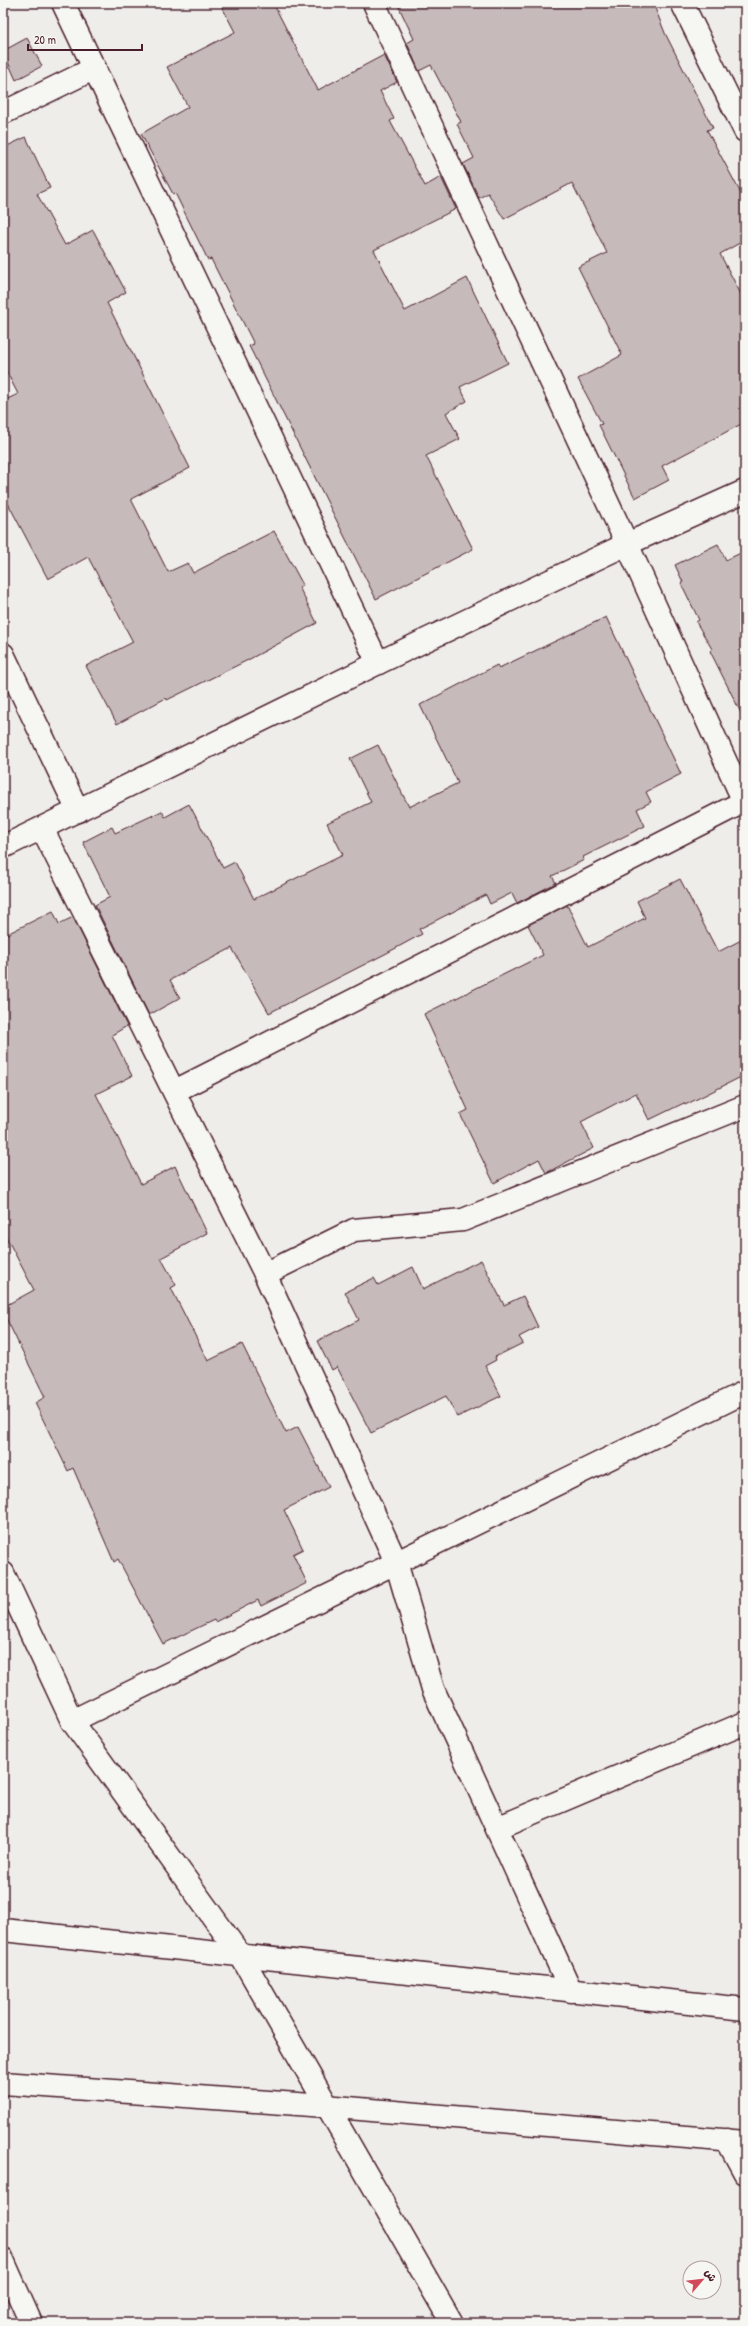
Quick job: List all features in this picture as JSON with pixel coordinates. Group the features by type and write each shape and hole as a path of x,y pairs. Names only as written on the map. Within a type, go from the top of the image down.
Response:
{"street":[{"path":"63,3 378,663"},
{"path":"175,1091 745,802 627,544 374,3"},
{"path":"682,3 745,131"},
{"path":"3,113 95,68"},
{"path":"3,847 378,663 627,544 745,491"},
{"path":"3,654 78,811"},
{"path":"42,828 175,1091 265,1274 396,1562 433,1689 571,1991"},
{"path":"265,1274 354,1230 463,1220 745,1106"},
{"path":"72,1721 745,1392"},
{"path":"3,1573 72,1721 241,1956 325,2106 452,2323"},
{"path":"497,1828 745,1723"},
{"path":"3,1930 745,2009"},
{"path":"3,2083 325,2106 736,2141 745,2173"},
{"path":"3,2260 31,2323"}],"building":[{"path":"220,3 273,3 318,90 384,55 397,82 380,91 394,119 390,121 425,186 441,177 456,209 374,250 405,311 467,278 508,363 460,387 467,401 446,413 460,439 426,456 473,549 376,599 249,346 254,344 211,259 208,260 175,193 173,194 141,134 188,107 167,67 235,32"},
{"path":"397,3 653,3 665,33 713,128 707,130 745,201 745,240 720,254 745,302 745,422 662,466 669,480 635,498 599,425 602,424 578,379 622,355 578,267 607,253 572,183 504,219 488,193 479,198 463,164 474,158 457,124 461,122 431,65 419,71 407,43 414,39"},
{"path":"27,38 42,66 16,80 3,51"},
{"path":"26,137 50,188 37,194 65,245 93,230 126,292 107,303 190,468 131,499 168,572 188,563 193,573 274,531 303,585 299,587 317,623 246,661 167,700 166,698 117,724 86,666 133,642 88,557 48,579 3,494 3,401 18,394 3,365 3,148"},
{"path":"718,544 726,560 745,551 745,721 710,651 712,649 696,622 699,620 681,583 683,582 675,565"},
{"path":"606,617 681,774 646,792 651,802 637,809 645,826 583,857 584,860 552,876 556,883 517,903 512,893 490,904 486,895 419,929 422,934 269,1013 232,948 170,980 180,998 149,1015 95,905 110,897 83,842 112,827 115,833 162,811 165,817 189,804 223,868 235,862 254,899 343,855 327,823 371,802 350,759 378,745 409,807 458,783 420,705 497,665 499,668"},
{"path":"680,879 718,952 745,938 745,1075 685,1105 684,1103 649,1120 636,1093 581,1122 594,1148 546,1173 539,1159 494,1183 460,1114 468,1110 424,1014 543,955 528,925 567,905 588,947 645,918 637,901"},
{"path":"53,911 59,924 73,917 127,1026 112,1035 132,1076 96,1094 141,1184 175,1166 207,1233 161,1258 176,1285 171,1288 208,1361 242,1344 286,1433 298,1427 329,1487 284,1510 303,1549 293,1554 307,1583 261,1606 258,1600 215,1622 214,1620 163,1644 118,1559 114,1562 73,1468 68,1471 35,1403 45,1397 3,1312 3,1307 34,1290 3,1231 3,936"},
{"path":"481,1260 504,1305 523,1296 538,1327 519,1337 523,1343 495,1357 496,1360 485,1366 501,1396 457,1417 446,1396 371,1433 337,1367 332,1370 317,1341 359,1320 345,1292 374,1278 378,1285 413,1267 423,1289"}]}
